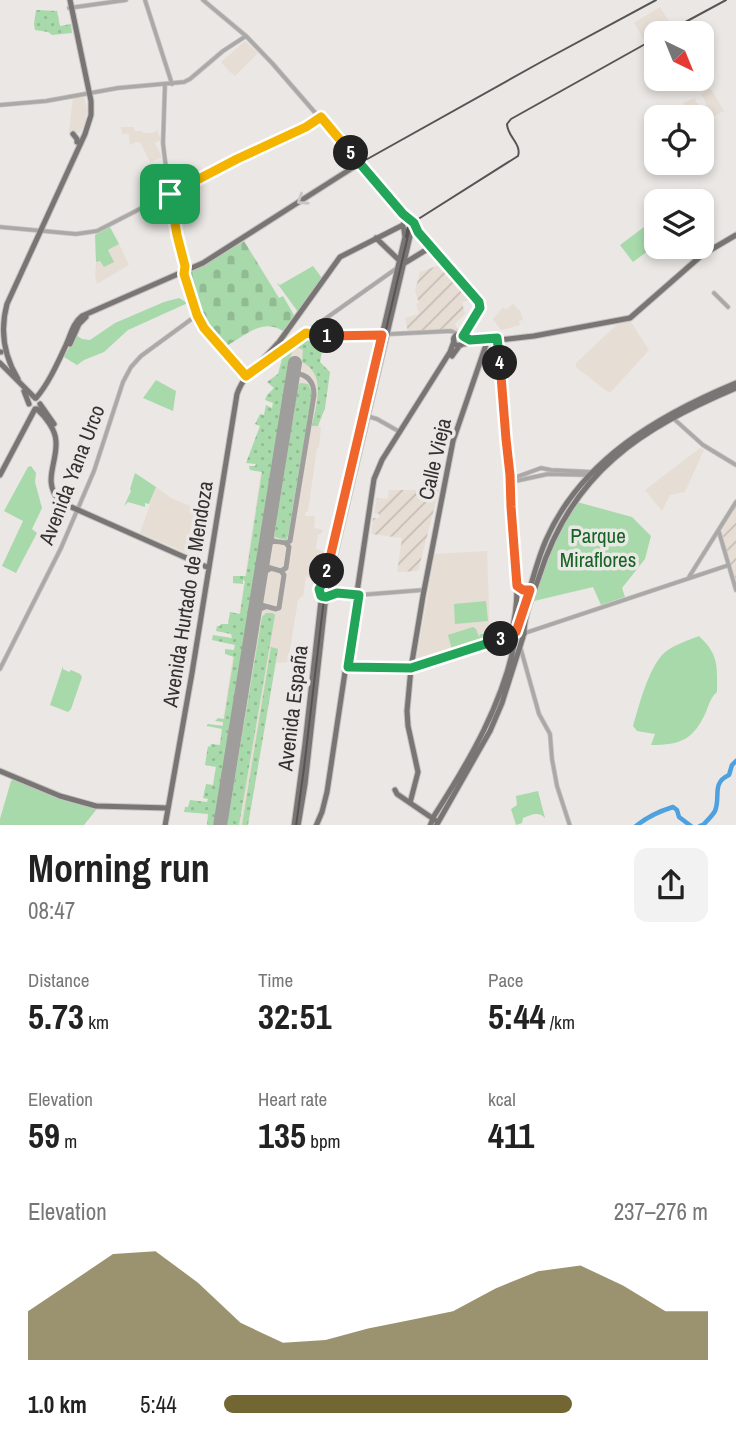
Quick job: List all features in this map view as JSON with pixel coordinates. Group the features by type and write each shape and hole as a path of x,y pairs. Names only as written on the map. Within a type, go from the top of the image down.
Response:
{"main road":[{"path":"0,352 3,348 1,316 5,303 89,125 92,112 69,0"},
{"path":"35,404 4,366 4,316 13,289 88,115 88,94"},
{"path":"73,134 77,142"},
{"path":"0,467 29,411 42,395 65,355 80,322 96,310 210,259 360,163"},
{"path":"248,374 283,345 337,259 404,226 407,220 476,303 477,312"},
{"path":"404,226 408,232 412,227"},
{"name":"Avenida España","path":"401,264 404,226"},
{"name":"Avenida España","path":"296,825 320,591 326,579 383,334 412,227"},
{"path":"459,339 498,339 630,318 702,255 736,233"},
{"path":"377,239 401,264 430,248"},
{"path":"318,825 324,815 376,479 379,468 400,433 477,312 480,304 459,282"},
{"name":"Avenida España","path":"296,825 304,786 329,580 367,418 383,334"},
{"path":"435,821 490,731 516,658 517,586 511,480 498,339"},
{"name":"Calle Vieja","path":"435,821 411,801 418,772 407,717 443,488 453,441 487,340"},
{"path":"4,366 18,379 51,426 56,438 51,488 60,502 209,566"},
{"name":"Avenida Hurtado de Mendoza","path":"164,825 236,400 240,384 248,374"},
{"path":"517,645 512,640 528,611 549,548 575,499 592,475 691,402 736,383"},
{"path":"677,414 736,388"},
{"path":"0,475 35,404"},
{"path":"677,414 679,424"},
{"path":"516,635 540,555 550,532 582,478 592,475"},
{"path":"324,585 329,592 323,597 320,591 324,585"},
{"path":"517,586 530,590"},
{"path":"347,668 413,669 516,635"},
{"path":"435,821 489,721 517,645"},
{"path":"0,770 77,800 104,807 168,808"}],"street":[{"path":"70,8 125,0"},
{"path":"145,0 172,84"},
{"path":"203,0 272,62 412,227"},
{"path":"0,105 46,101 118,88 172,84 190,79 223,51 246,36"},
{"path":"165,84 163,143 184,271 197,315 204,328 248,374"},
{"path":"0,227 68,234 97,231 306,127 321,117"},
{"path":"403,214 404,226"},
{"path":"283,345 306,333 401,264"},
{"path":"714,293 728,307"},
{"name":"Avenida España","path":"383,334 392,301"},
{"name":"Avenida Yana Urco","path":"0,669 78,509 123,382 131,367 141,356 197,315"},
{"path":"306,333 331,337 454,331 459,339"},
{"path":"367,418 377,419 400,433"},
{"path":"679,424 704,445 736,465"},
{"path":"548,463 551,470"},
{"path":"511,480 541,468 592,475"},
{"path":"511,480 548,474 582,478"},
{"path":"687,579 736,502"},
{"path":"719,531 736,590"},
{"path":"516,635 729,565"},
{"path":"329,592 358,595 425,590"},
{"path":"517,645 524,660 539,715 550,734 557,786 570,825"},
{"path":"516,658 524,660"}],"shaded area":[{"path":"660,7 669,21 644,21 644,40 634,23"},
{"path":"245,41 258,53 235,76 221,62"},
{"path":"712,91 724,111 714,116 714,105 707,105 701,94"},
{"path":"84,96 87,110 85,123 80,133 69,132 73,98"},
{"path":"694,98 698,105 683,103"},
{"path":"121,127 134,127 134,131 144,133 157,130 161,140 155,143 162,157 150,162 140,142 130,145 129,134 122,134"},
{"path":"119,244 129,265 97,284 96,262 113,261 108,250"},
{"path":"440,265 470,300 462,302 465,314 455,324 458,330 408,332 405,318 419,314 415,291 420,272"},
{"path":"513,304 520,311 523,320 519,321 520,325 501,330 493,319 503,307 506,310"},
{"path":"629,319 649,350 611,392 608,392 576,367 576,363 621,321"},
{"path":"298,342 322,348 320,362 330,372 325,408 318,423 321,427 319,447 308,511 305,513 306,516 315,516 314,528 323,530 318,534 316,549 324,552 322,580 306,577 303,596 298,600 288,662 276,663 248,825 207,825 276,389 267,382 278,374 284,352"},
{"path":"700,448 704,450 685,492 670,495 662,511 645,490"},
{"path":"156,487 171,498 195,508 187,553 140,533"},
{"path":"389,490 439,490 418,571 397,572 402,538 371,534 373,518 379,518 379,514 374,513 377,498 388,499"},
{"path":"736,506 736,581 721,529"},
{"path":"487,551 490,640 418,665 416,662 435,554"}],"green space":[{"path":"36,10 57,11 60,26 71,24 72,33 52,35 35,30"},
{"path":"110,227 119,244 108,250 114,262 104,267 100,261 96,262 95,235"},
{"path":"644,227 644,254 633,262 620,245"},
{"path":"244,241 279,298 283,296 294,315 283,331 267,326 259,328 224,347 199,316 187,274"},
{"path":"313,266 322,278 298,312 277,283 280,285"},
{"path":"179,298 190,302 128,330 104,352 77,365 64,357 76,335 90,340 115,323"},
{"path":"306,336 324,340 320,362 330,372 325,408 318,426 312,426 317,382 310,367 302,362 303,350 293,349 214,825 207,825 208,814 184,812 190,800 207,802 208,799 203,798 206,784 213,785 216,767 205,765 208,746 220,745 222,729 207,726 223,726 223,722 215,721 218,718 224,719 234,657 225,654 225,649 234,650 235,645 212,640 213,635 232,638 231,634 216,631 217,626 228,624 230,612 240,614 245,581 243,580 243,584 233,583 233,576 246,576 262,472 250,470 249,466 256,464 246,463 260,426 255,424 260,414 264,415 266,405 272,408 273,403 265,400 274,388 267,382 278,374 284,352"},
{"path":"156,380 176,391 173,411 143,398"},
{"path":"300,383 308,384 312,393 286,540 274,537"},
{"path":"31,466 36,473 35,482 42,508 32,529 37,533 16,573 2,566 23,521 4,511"},
{"path":"135,473 156,487 145,507 128,502 124,506"},
{"name":"Parque Miraflores","path":"577,502 632,517 651,536 645,559 622,588 625,597 601,605 593,587 534,601 551,547"},
{"path":"486,601 488,621 455,624 454,604"},
{"path":"266,613 275,615 239,825 227,825 262,617"},
{"path":"473,627 479,637 480,634 489,634 490,638 480,639 478,644 455,652 452,650 448,635"},
{"path":"699,636 716,661 717,692 691,735 670,744 651,745 655,734 637,731 633,726 651,674 668,650"},
{"path":"271,647 278,649 248,825 242,825"},
{"path":"63,666 63,669 69,672 71,670 82,677 68,712 50,705"},
{"path":"14,779 96,810 84,825 0,825 11,781"},
{"path":"538,791 545,818 532,815 523,818 522,823 516,825 511,809 517,805 516,796"}],"waterway":[{"path":"703,825 717,806 720,782 729,775 736,761"},
{"path":"638,825 673,807 679,817 690,825"}],"taxiway":[{"path":"258,594 261,605 279,608 284,575 281,571 286,568 289,547 286,543 290,541 314,395 309,379 294,373"},
{"path":"268,531 269,538 274,541"},
{"path":"265,549 271,542 286,543"},
{"path":"263,559 267,567 281,571"},
{"path":"260,579 262,573 270,569"},
{"path":"254,617 258,610 265,607"}],"runway":[{"path":"220,825 295,363"}],"tunnel":[{"path":"407,236 409,225"}],"tram line":[{"path":"406,237 406,221 363,170 362,162 656,0"},
{"path":"687,21 726,0"},
{"path":"296,825 327,582 410,227 412,223 518,156 518,148 507,124 511,119 644,45"}],"route":[{"path":"321,117 479,302 480,308 463,336 467,340 497,338 517,586 530,590 515,634 411,668 348,667 359,595 337,593 325,597 321,596 319,589 326,579 382,335 331,337 306,333 246,376 204,328 197,315 184,274 185,266 170,194 312,124 321,117"}]}
